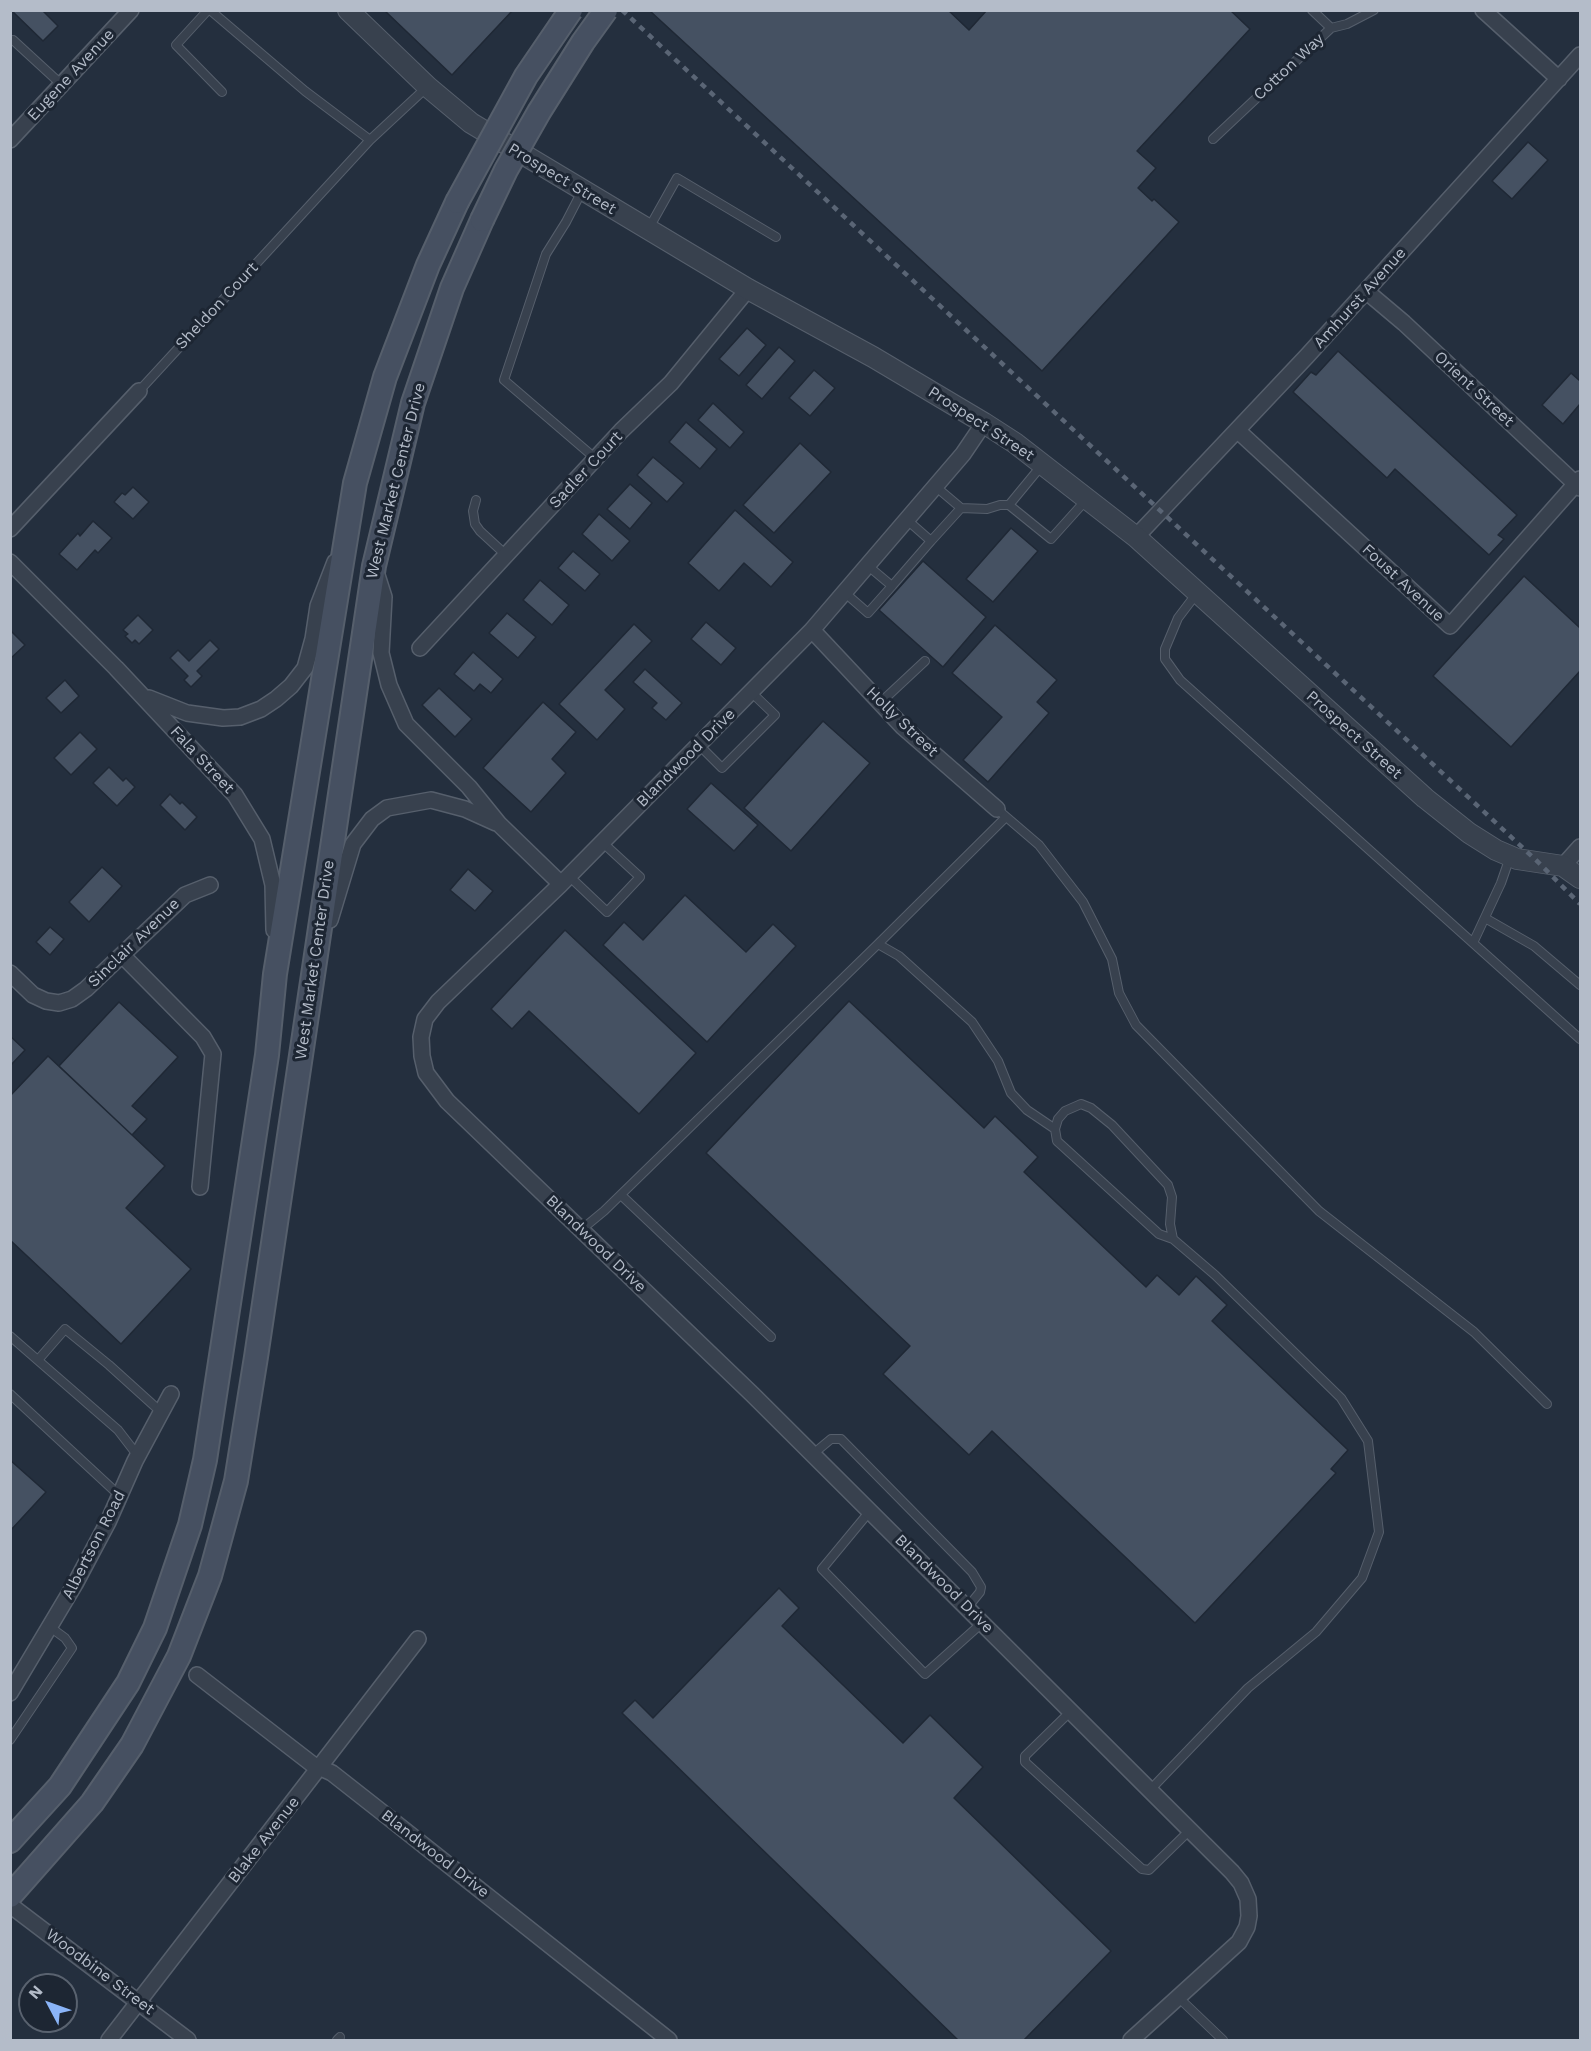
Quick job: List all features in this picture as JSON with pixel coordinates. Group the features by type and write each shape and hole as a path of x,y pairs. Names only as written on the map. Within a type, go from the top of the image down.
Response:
{"main road":[{"name":"West Market Center Drive","path":"10,1841 60,1786 128,1683 155,1628 190,1525 206,1460 267,1055 275,974 355,483 385,377 428,265 457,202 526,76 571,10"},
{"name":"West Market Center Drive","path":"10,1896 92,1803 132,1745 179,1656 210,1576 236,1481 374,566 412,403 452,288 506,170 539,112 606,10"}],"street":[{"name":"Eugene Avenue","path":"10,140 131,10"},
{"name":"Prospect Street","path":"348,10 428,87 471,123 748,289 873,357 984,423 1043,465 1136,537 1425,798 1478,839 1510,856 1563,866 1581,878"},
{"path":"1483,10 1559,79"},
{"name":"Amhurst Avenue","path":"1136,537 1366,291 1581,55"},
{"name":"Sadler Court","path":"420,648 670,383 748,289"},
{"name":"Orient Street","path":"1366,291 1404,323 1579,484"},
{"name":"Sheldon Court","path":"10,529 139,391"},
{"name":"Blandwood Drive","path":"984,423 963,454 812,630 565,880 438,1002 425,1019 421,1037 426,1073 447,1101 813,1454 1241,1883 1248,1899 1249,1916 1239,1942 1131,2040"},
{"name":"Foust Avenue","path":"1237,430 1450,626 1579,484"},
{"name":"Fala Street","path":"138,692 167,707 187,713 223,718 240,717 261,709 276,699 291,686 305,668 313,639 318,606 349,526"},
{"name":"Fala Street","path":"10,562 236,795 262,839 273,885 275,974"},
{"path":"374,566 384,597 381,653 389,685 406,724 469,788 498,824 565,880"},
{"name":"Holly Street","path":"812,630 903,727 1002,813"},
{"path":"313,977 353,844 372,819 387,808 430,800 465,809 498,824"},
{"path":"1563,866 1581,847"},
{"name":"Sinclair Avenue","path":"10,973 33,995 46,1001 58,1003 72,999 86,989 185,895 210,885"},
{"path":"122,955 203,1037 213,1054 200,1187"},
{"name":"Albertson Road","path":"10,1693 75,1584 171,1394"},
{"name":"Blake Avenue","path":"109,2040 418,1639"},
{"name":"Blandwood Drive","path":"197,1675 312,1764 332,1773 669,2040"},
{"name":"Woodbine Street","path":"10,1905 189,2040"}],"lane":[{"path":"222,92 176,45 209,10 305,91 370,140"},
{"path":"1312,10 1331,28"},
{"name":"Cotton Way","path":"1213,139 1331,28 1347,24 1374,10"},
{"path":"13,40 62,85"},
{"name":"Sheldon Court","path":"139,391 370,140 428,87"},
{"path":"648,230 676,178 776,237"},
{"path":"582,191 546,254 504,380 596,459"},
{"path":"1009,506 1043,465"},
{"path":"935,486 961,508 987,509 1000,505 1009,506 1051,539 1087,499"},
{"path":"476,500 473,511 475,524 506,555"},
{"path":"844,592 868,613 961,508"},
{"path":"906,519 932,541"},
{"path":"867,565 892,586"},
{"path":"1197,593 1178,618 1165,648 1165,659 1180,680 1581,1039"},
{"path":"880,703 925,661"},
{"path":"699,745 722,768 775,715 751,692"},
{"path":"581,1230 621,1195 878,944 1002,813 1039,845 1083,902 1112,959 1119,993 1136,1025 1319,1211 1474,1332 1547,1404"},
{"path":"565,880 607,912 640,878 602,842"},
{"path":"1473,943 1510,856"},
{"path":"1485,918 1534,946 1581,985"},
{"path":"878,944 899,957 972,1022 998,1061 1011,1093 1027,1110 1055,1129"},
{"path":"1150,1790 1248,1688 1316,1632 1362,1578 1379,1532 1368,1441 1341,1398 1215,1275 1173,1239 1159,1234 1057,1141 1055,1129 1058,1119 1065,1111 1081,1104 1091,1108 1112,1125 1168,1185 1172,1197 1170,1224 1173,1239"},
{"path":"621,1195 771,1337"},
{"path":"38,1360 65,1329 161,1412"},
{"path":"10,1335 118,1430 138,1456"},
{"path":"10,1394 120,1496"},
{"path":"813,1454 831,1439 841,1439 979,1581 980,1592 967,1608"},
{"path":"870,1511 822,1569 925,1674 982,1623"},
{"path":"10,1740 72,1648 65,1638 50,1627"},
{"path":"1071,1711 1025,1756 1025,1762 1142,1869 1149,1870 1190,1830"},
{"path":"1179,1998 1223,2040"}],"building":[{"path":"11,10 42,10 58,26 43,41"},
{"path":"384,10 513,10 452,75"},
{"path":"948,10 969,30 987,10 1230,10 1250,29 1137,151 1156,168 1138,188 1179,222 1042,371 650,11"},
{"path":"1528,142 1548,160 1512,199 1492,181"},
{"path":"747,328 766,345 739,376 719,359"},
{"path":"779,347 795,361 762,399 746,385"},
{"path":"1338,351 1517,515 1498,535 1504,539 1489,555 1395,469 1387,478 1293,392 1311,372 1316,375"},
{"path":"814,370 835,388 810,416 789,398"},
{"path":"1571,373 1580,381 1580,404 1563,424 1542,405"},
{"path":"713,403 744,432 730,448 698,420"},
{"path":"686,422 717,449 700,469 669,442"},
{"path":"800,443 831,472 774,533 743,505"},
{"path":"653,457 684,483 667,502 637,475"},
{"path":"630,484 652,503 630,529 607,509"},
{"path":"133,487 149,502 133,519 114,502 122,493 125,495"},
{"path":"735,510 793,562 771,587 744,563 719,591 688,563"},
{"path":"599,514 630,541 612,561 582,534"},
{"path":"93,521 112,538 98,553 95,550 77,570 59,554 78,533 80,536"},
{"path":"1011,528 1038,551 993,602 966,579"},
{"path":"573,551 600,574 585,591 558,568"},
{"path":"923,561 986,617 943,667 879,610"},
{"path":"1524,576 1580,628 1580,671 1511,747 1433,676"},
{"path":"540,580 569,605 552,625 523,600"},
{"path":"507,613 536,637 518,658 489,633"},
{"path":"138,615 153,630 139,644 135,640 132,643 125,636 128,634 123,630"},
{"path":"706,622 736,648 721,665 691,639"},
{"path":"634,624 652,641 605,690 625,709 597,740 559,704"},
{"path":"995,625 1057,680 1037,702 1049,713 988,782 963,760 1002,717 952,673"},
{"path":"10,630 25,645 10,659"},
{"path":"210,640 219,649 197,671 202,676 191,687 184,680 188,676 170,658 178,650 189,661"},
{"path":"473,652 503,679 491,693 480,684 474,691 454,674"},
{"path":"645,669 682,703 666,720 652,708 657,703 633,682"},
{"path":"65,680 79,696 61,713 46,698"},
{"path":"439,688 472,719 455,737 422,705"},
{"path":"543,702 576,732 552,759 566,773 531,812 483,768"},
{"path":"823,721 870,763 791,851 744,808"},
{"path":"80,732 97,749 71,775 54,758"},
{"path":"109,767 123,781 126,778 135,787 117,806 93,783"},
{"path":"711,783 758,825 734,851 687,809"},
{"path":"170,794 197,817 185,830 160,805"},
{"path":"102,867 122,886 89,922 69,902"},
{"path":"468,869 493,891 475,911 450,890"},
{"path":"685,895 746,952 773,924 796,946 707,1042 603,945 624,922 643,940"},
{"path":"50,927 64,939 50,955 36,942"},
{"path":"565,930 696,1053 639,1114 529,1011 512,1029 491,1009"},
{"path":"849,1001 984,1128 995,1116 1038,1157 1024,1172 1146,1287 1157,1275 1179,1295 1196,1276 1227,1305 1212,1321 1348,1450 1331,1469 1336,1473 1195,1623 992,1431 969,1455 883,1374 910,1346 706,1153"},
{"path":"119,1002 178,1057 132,1106 147,1119 132,1135 59,1066"},
{"path":"10,1036 25,1050 10,1066"},
{"path":"48,1056 165,1166 126,1208 191,1269 121,1344 10,1240 10,1096"},
{"path":"10,1460 46,1492 10,1531"},
{"path":"779,1588 799,1608 782,1626 903,1743 930,1715 983,1767 954,1798 1111,1951 1024,2040 958,2040 622,1713 635,1700 653,1718"}],"railway":[{"path":"622,10 1538,862 1580,904"}]}
